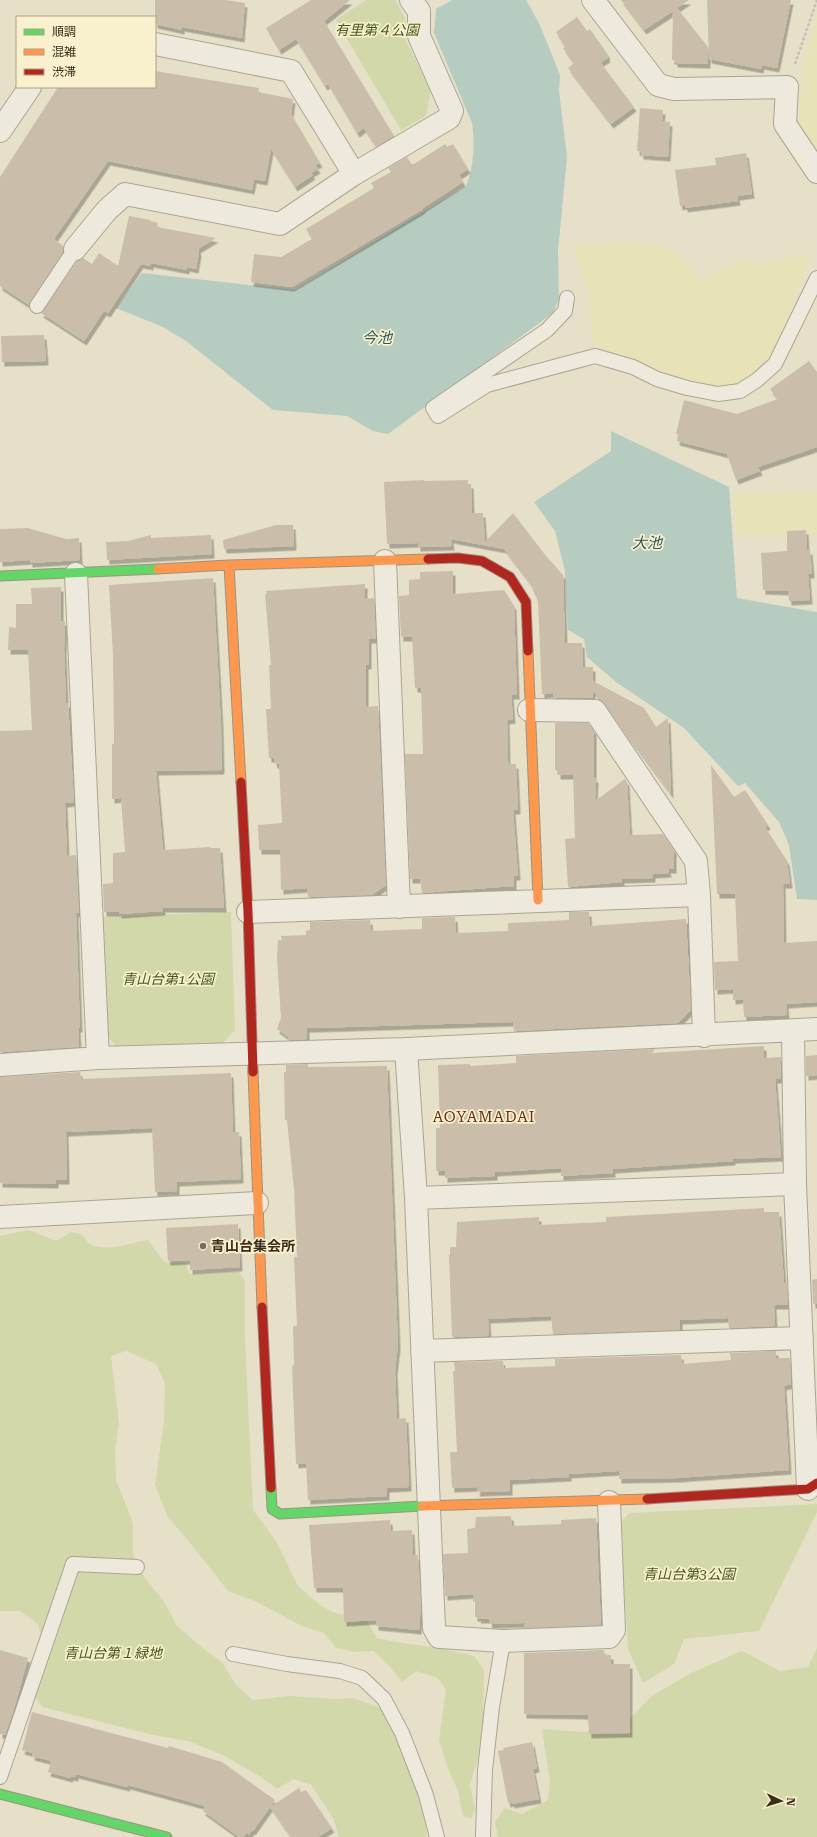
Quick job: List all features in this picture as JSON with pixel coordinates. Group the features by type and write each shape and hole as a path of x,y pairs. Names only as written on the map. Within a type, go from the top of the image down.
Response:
{"street":[{"path":"75,249 106,210 126,194 280,224 354,174 449,118 452,111 419,36 419,11 411,0"},
{"path":"593,0 658,85 674,89 787,87 785,124 817,172"},
{"path":"156,44 291,70 354,174"},
{"path":"0,131 29,88"},
{"path":"0,576 76,574 229,565 458,558 482,560 510,577 526,602 529,652 529,710 538,900"},
{"path":"385,561 400,907"},
{"path":"229,565 248,912 251,1053 257,1203 272,1509 280,1514 429,1506 609,1502 735,1495 813,1486 802,1338 795,1184 793,1031"},
{"path":"76,574 98,1058"},
{"path":"529,710 595,711 696,861 700,895 704,1036"},
{"path":"248,912 700,895"},
{"path":"0,1065 98,1058 406,1049 704,1036 817,1029"},
{"path":"406,1049 416,1198 434,1628 439,1637 503,1642 609,1638 614,1630 609,1502"},
{"path":"416,1198 795,1184"},
{"path":"0,1217 257,1203"},
{"path":"422,1351 802,1338"},
{"path":"0,1794 168,1837"}],"lane":[{"path":"37,306 75,249"},
{"path":"567,298 565,310 547,330 433,408 438,416 487,385 595,356 633,367 658,379 686,388 718,394 740,391 775,364 817,278"},
{"path":"0,1777 73,1564 137,1567"},
{"path":"483,1837 485,1770 491,1714 503,1642"},
{"path":"234,1654 287,1664 340,1671 362,1678 384,1699 402,1733 426,1794 437,1837"}],"path":[{"path":"787,87 817,0"}],"shaded area":[{"path":"817,15 817,151 800,125 799,116 803,66"},
{"path":"623,241 657,245 680,254 700,279 722,268 747,259 756,264 774,262 798,255 812,255 780,340 764,365 739,385 707,388 673,378 624,358 591,342 592,324 589,293 576,258 575,247"},
{"path":"817,492 817,535 737,535 733,494"}],"green space":[{"name":"有里第４公園","path":"366,0 395,0 405,18 407,28 405,39 431,90 426,116 401,130 336,20"},
{"name":"青山台第1公園","path":"231,912 235,1030 223,1043 116,1046 105,1033 102,917"},
{"name":"青山台第１緑地","path":"29,1230 56,1241 71,1232 78,1233 82,1235 88,1243 106,1248 148,1240 164,1262 186,1263 189,1274 239,1272 245,1281 245,1338 253,1510 276,1541 298,1586 321,1606 335,1613 366,1619 377,1638 450,1650 474,1656 484,1670 483,1722 478,1757 470,1785 475,1809 471,1819 463,1816 458,1791 447,1766 439,1740 446,1689 437,1678 416,1671 402,1682 374,1651 356,1652 336,1648 324,1633 302,1626 257,1602 228,1591 168,1517 155,1485 164,1420 165,1383 156,1364 126,1351 111,1356 119,1423 115,1451 116,1480 133,1523 133,1554 145,1578 165,1603 177,1626 205,1650 222,1662 236,1685 253,1700 290,1696 334,1699 352,1698 384,1709 405,1754 418,1788 426,1822 427,1837 339,1837 333,1818 311,1785 294,1779 277,1789 261,1777 223,1755 188,1741 153,1735 42,1707 35,1696 46,1663 38,1624 20,1611 0,1611 0,1236"},
{"name":"青山台第3公園","path":"817,1504 817,1512 759,1631 684,1639 674,1664 643,1683 628,1649 620,1522 630,1513"},
{"path":"817,1648 817,1837 498,1837 495,1822 505,1808 522,1814 548,1800 550,1782 542,1729 584,1732 621,1729 650,1697 691,1673 742,1651 780,1671 808,1667"}],"water":[{"name":"今池","path":"452,0 526,0 539,23 560,75 559,91 567,157 558,251 559,299 553,313 388,434 373,431 347,416 273,410 186,341 163,327 116,308 142,273 295,290 466,186 471,171 473,155 472,123 434,33 436,9"},
{"name":"大池","path":"611,431 729,487 737,598 817,612 817,900 797,899 789,845 779,822 745,783 738,786 684,728 616,682 587,657 584,639 568,630 565,571 555,531 534,502 611,451"}],"building":[{"path":"155,0 226,0 245,3 242,38 182,27 182,30 156,24"},
{"path":"311,0 350,0 324,21 394,136 376,147 364,128 357,133 328,84 325,86 296,39 279,50 266,28"},
{"path":"621,0 689,0 677,8 708,47 708,64 675,63 675,60 672,60 673,11 644,30"},
{"path":"707,0 791,0 777,68 762,65 761,69 709,59"},
{"path":"577,17 587,31 590,29 608,55 608,58 601,62 603,66 634,107 611,124 568,68 574,63 563,48 565,47 556,32"},
{"path":"156,71 259,88 258,92 293,99 291,114 320,163 315,165 318,169 311,173 313,175 295,187 271,149 265,181 254,179 252,190 108,161 54,239 63,246 63,252 29,305 0,286 0,177 57,88 156,88"},
{"path":"640,108 663,110 662,121 670,122 668,157 641,155 641,152 637,151"},
{"path":"445,144 447,147 453,144 468,169 459,175 463,182 423,209 292,287 251,282 254,254 281,257 312,239 306,229 374,188 371,183 391,172 388,168 407,157 411,164 414,164"},
{"path":"746,153 752,194 737,196 738,201 685,208 685,205 680,206 675,170 716,165 715,158"},
{"path":"129,216 158,223 157,227 216,238 198,249 199,252 196,269 187,267 187,270 151,263 151,266 141,264 108,313 104,311 84,341 41,313 77,261 83,258 92,264 99,253 118,266"},
{"path":"44,335 46,361 2,362 1,336"},
{"path":"809,361 817,372 817,447 758,467 760,471 736,480 727,454 677,441 678,434 676,434 684,400 737,414 778,399 770,389"},
{"path":"468,480 468,484 471,484 472,513 483,513 485,542 513,513 546,556 563,575 565,643 582,643 583,667 593,667 593,681 644,708 656,727 668,718 671,794 605,704 593,691 593,698 553,698 553,693 542,694 538,601 532,588 534,588 504,549 451,539 452,546 418,547 418,543 387,544 384,482"},
{"path":"276,525 293,525 294,546 224,549 223,540"},
{"path":"28,528 66,539 79,538 80,560 30,563 30,560 0,562 0,529"},
{"path":"806,530 807,550 810,550 812,574 808,574 810,600 789,601 788,591 763,590 761,553 787,551 787,531"},
{"path":"151,535 151,538 211,535 212,554 107,560 106,542 128,541"},
{"path":"453,571 453,594 504,590 514,606 517,695 511,695 513,719 507,720 508,761 509,764 516,764 518,810 513,810 518,876 514,876 514,886 422,893 420,879 410,879 405,754 423,754 421,688 415,688 412,637 401,637 399,596 409,595 409,580 420,579 420,572"},
{"path":"213,578 222,770 156,771 163,850 210,847 220,848 224,908 163,908 163,911 119,914 119,912 104,912 103,884 113,883 113,853 125,852 121,798 112,799 112,744 114,744 113,655 109,585"},
{"path":"365,584 365,599 374,598 376,639 369,639 369,665 366,665 366,707 378,706 386,885 372,895 308,897 307,888 281,890 280,850 259,850 258,825 282,823 279,764 275,764 274,758 269,758 266,709 271,709 269,665 271,665 265,594 267,594 266,591"},
{"path":"61,587 61,621 65,621 64,649 66,703 68,703 74,802 65,803 67,856 76,855 79,913 76,913 80,1028 78,1028 79,1047 0,1052 0,731 32,730 28,650 8,650 9,627 16,628 16,604 32,604 31,588"},
{"path":"555,723 588,723 594,731 594,778 596,778 595,801 625,779 627,782 630,835 663,834 674,850 674,869 668,869 669,873 653,874 653,878 622,879 622,882 568,887 565,839 575,838 573,775 558,775 558,770 555,770"},
{"path":"711,765 734,797 745,790 768,825 765,827 787,861 790,884 783,884 784,943 817,941 817,1002 786,1004 787,1015 744,1017 743,999 733,1000 733,989 715,990 714,962 738,961 735,894 717,894"},
{"path":"569,912 589,912 590,926 686,919 691,1010 678,1023 514,1031 513,1022 307,1028 307,1039 288,1040 288,1037 277,1029 281,1018 277,959 278,940 282,940 281,936 306,935 306,931 310,930 310,922 370,920 371,931 422,929 422,918 455,917 456,933 508,931 508,923 569,920"},
{"path":"764,1046 764,1058 781,1057 781,1079 775,1079 781,1157 733,1159 733,1161 613,1169 613,1173 561,1176 561,1168 495,1172 495,1176 445,1178 445,1171 436,1171 436,1128 440,1128 438,1065 470,1064 470,1066 516,1063 516,1056 655,1049 652,1053"},
{"path":"817,1055 817,1075 806,1076 806,1056"},
{"path":"308,1064 308,1067 387,1066 398,1345 395,1370 397,1419 406,1418 409,1487 387,1488 387,1496 308,1500 306,1463 296,1464 292,1366 294,1365 293,1326 297,1326 294,1257 297,1257 294,1190 287,1120 285,1120 284,1072 286,1072 286,1065"},
{"path":"80,1072 81,1079 231,1073 233,1132 239,1132 241,1179 177,1182 177,1191 155,1192 152,1128 66,1132 67,1180 56,1180 56,1184 0,1183 0,1077"},
{"path":"764,1208 764,1212 779,1212 784,1283 787,1283 788,1305 774,1305 775,1326 729,1328 728,1318 680,1320 680,1330 553,1334 551,1316 488,1319 489,1336 452,1337 449,1255 450,1247 456,1247 457,1222 539,1217 539,1225 606,1222 606,1217"},
{"name":"青山台集会所","path":"238,1224 240,1267 190,1270 190,1260 168,1261 166,1228"},
{"path":"817,1279 817,1304 813,1304 812,1280"},
{"path":"776,1351 776,1358 790,1358 791,1384 784,1386 789,1470 677,1478 619,1479 619,1471 569,1474 569,1477 510,1480 510,1491 477,1492 478,1487 452,1488 450,1452 457,1452 453,1371 455,1371 454,1362 503,1361 504,1368 555,1366 555,1359 681,1355 682,1364 731,1360 730,1353"},
{"path":"511,1516 512,1526 561,1524 561,1520 596,1518 601,1625 524,1628 524,1623 490,1624 489,1619 478,1619 479,1617 475,1617 475,1601 473,1602 473,1594 445,1596 443,1554 468,1553 467,1529 475,1528 476,1517"},
{"path":"390,1520 391,1531 412,1530 413,1555 418,1555 421,1605 419,1630 376,1626 376,1620 344,1622 343,1588 314,1588 309,1525"},
{"path":"0,1650 28,1658 5,1735 0,1734"},
{"path":"604,1650 605,1655 611,1655 611,1664 630,1664 630,1733 589,1734 588,1715 524,1714 524,1653"},
{"path":"32,1712 168,1748 169,1746 222,1762 275,1800 253,1831 252,1830 249,1835 247,1833 243,1837 239,1837 203,1811 205,1806 128,1785 127,1787 76,1774 76,1777 71,1776 70,1778 48,1772 51,1761 32,1756 33,1753 22,1750"},
{"path":"532,1742 537,1768 533,1769 539,1799 512,1804 512,1802 508,1803 498,1751 504,1750 503,1748"},
{"path":"299,1788 301,1792 306,1790 332,1828 318,1837 291,1837 270,1807"}],"traffic: fast":[{"path":"0,576 158,569"},
{"path":"271,1488 272,1509 280,1514 422,1506"},
{"path":"0,1794 167,1837"}],"traffic: slow":[{"path":"158,569 229,565 428,559"},
{"path":"229,565 241,782"},
{"path":"528,651 538,900"},
{"path":"253,1072 262,1307"},
{"path":"422,1506 647,1499"}],"traffic: jam":[{"path":"428,559 458,558 482,561 510,577 526,602 528,651"},
{"path":"241,782 248,912 253,1072"},
{"path":"262,1307 271,1488"},
{"path":"647,1499 808,1489 817,1483"}],"place":[{"name":"青山台集会所","path":"203,1246"}],"district":[{"name":"AOYAMADAI","path":"484,1117"}]}
